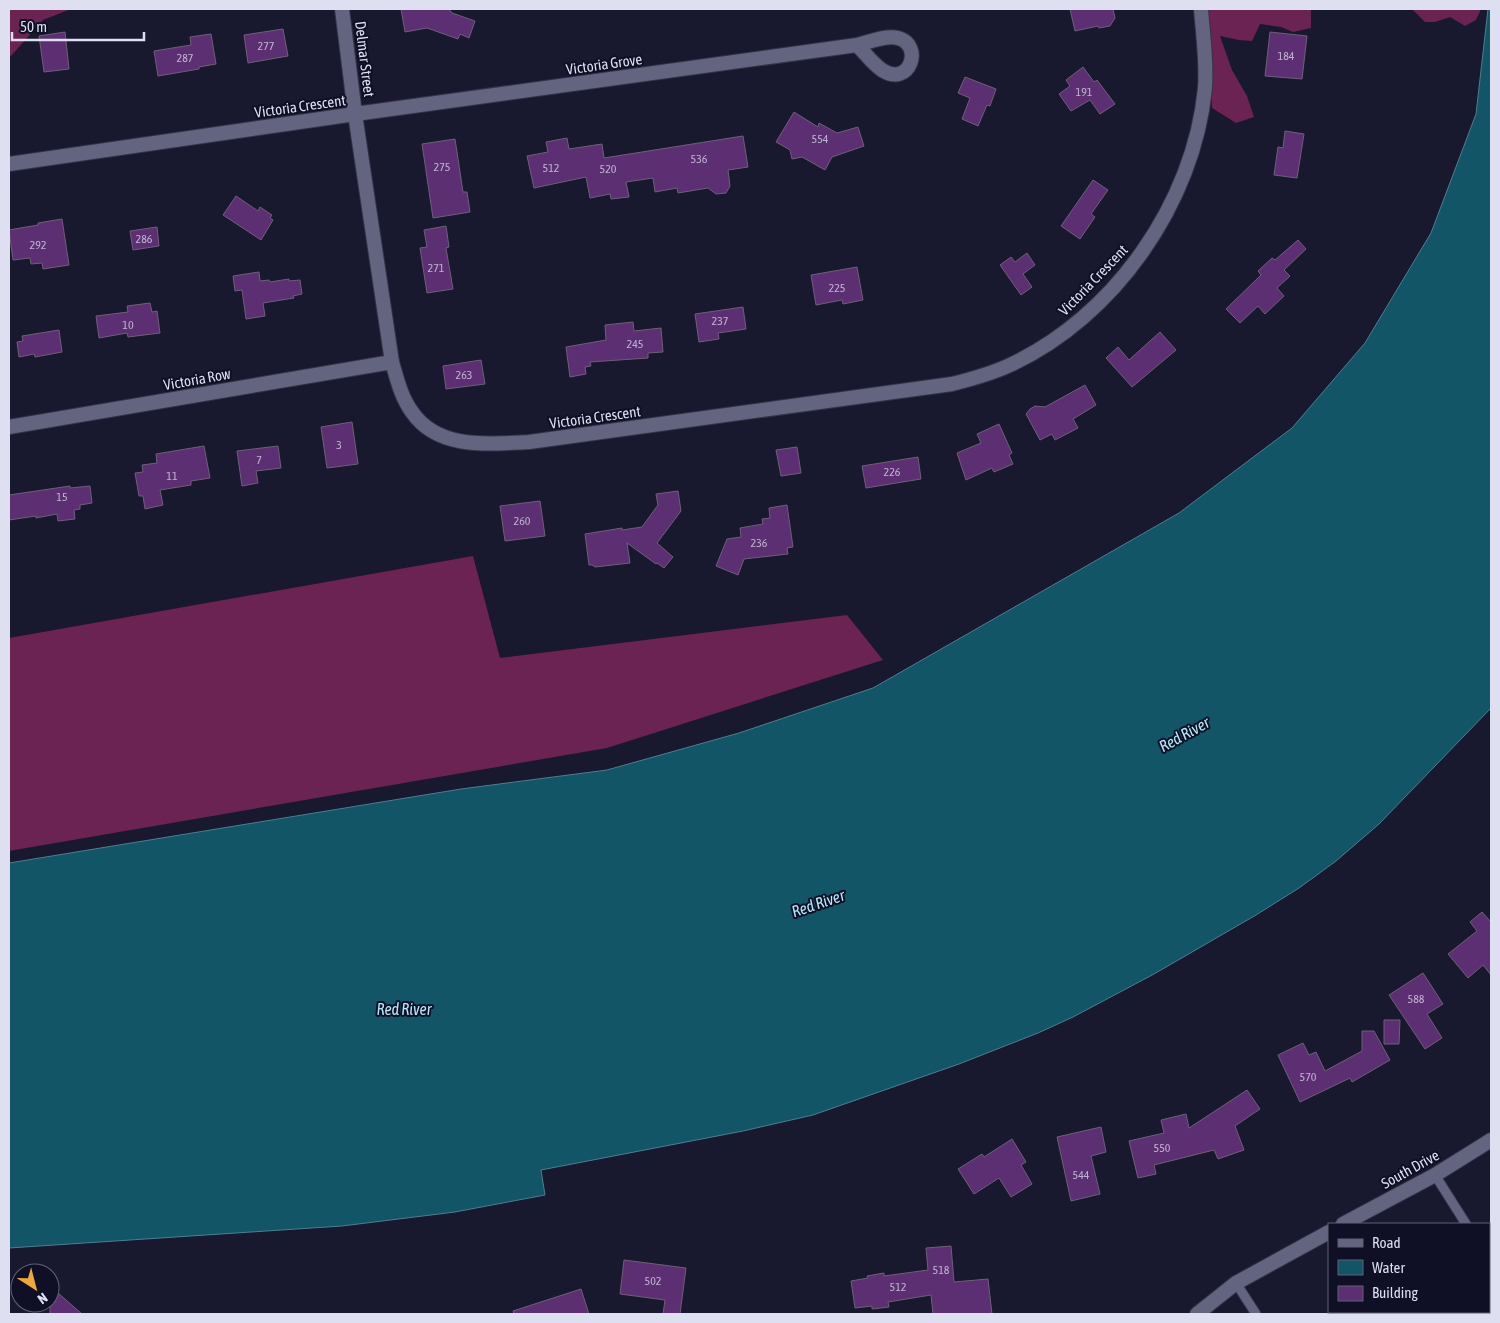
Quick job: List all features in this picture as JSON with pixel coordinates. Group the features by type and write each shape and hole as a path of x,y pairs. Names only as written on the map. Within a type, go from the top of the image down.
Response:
{"street":[{"name":"Delmar Street","path":"342,9 355,114"},
{"name":"Victoria Crescent","path":"9,164 355,114 392,362 402,394 412,412 424,426 442,436 463,443 529,442 952,384 982,376 1010,365 1062,334 1091,310 1142,253 1174,199 1195,140 1205,88 1205,58 1201,9"},
{"name":"Victoria Grove","path":"355,114 857,45"},
{"name":"Victoria Row","path":"9,427 392,362"},
{"name":"South Drive","path":"1345,1223 1435,1175 1491,1140"},
{"path":"1197,1314 1236,1283 1328,1233"}],"lane":[{"path":"1435,1175 1465,1223"},
{"path":"1236,1283 1256,1314"}],"shaded area":[{"path":"9,9 71,9 43,20 11,56 9,54"},
{"path":"1209,9 1311,9 1311,28 1293,32 1281,27 1260,24 1252,41 1220,36 1232,70 1247,96 1254,117 1236,123 1212,108"},
{"path":"1412,9 1481,9 1476,20 1465,26 1450,17 1435,22 1425,22"},
{"path":"473,556 500,658 847,615 883,660 607,748 9,851 9,638"}],"water":[{"name":"Red River","path":"1488,9 1491,9 1491,708 1379,824 1336,861 1299,888 1256,915 1154,974 1073,1017 1038,1033 959,1064 813,1115 743,1131 541,1170 545,1195 455,1212 342,1226 9,1248 9,863 461,789 607,770 739,733 873,688 1179,513 1292,428 1365,343 1431,233 1476,114"}],"building":[{"path":"401,9 449,9 452,13 475,21 469,38 460,34 458,39 427,28 405,32"},
{"path":"1070,9 1113,9 1115,18 1110,26 1099,28 1098,26 1075,31"},
{"path":"283,29 288,56 248,63 244,35"},
{"path":"65,32 69,69 44,72 39,36"},
{"path":"1270,32 1307,36 1302,79 1265,76"},
{"path":"211,34 216,64 158,76 154,51 191,45 190,37"},
{"path":"1083,67 1094,82 1097,80 1115,104 1100,114 1090,100 1071,111 1059,94 1070,86 1066,80"},
{"path":"965,77 996,89 990,106 987,105 978,126 962,119 970,98 958,93"},
{"path":"794,112 818,127 819,123 837,133 858,127 864,146 832,157 825,170 802,157 792,159 790,150 776,142"},
{"path":"1285,131 1304,134 1297,178 1274,175 1278,147 1283,148"},
{"path":"743,136 748,167 728,170 730,186 726,193 716,194 708,188 678,193 677,188 655,192 653,178 626,182 629,197 611,199 610,194 590,198 586,177 534,188 527,156 548,152 546,142 567,138 569,149 602,144 604,158"},
{"path":"455,139 463,192 467,192 470,212 433,218 422,144"},
{"path":"1093,180 1108,190 1091,214 1095,217 1080,239 1061,226"},
{"path":"236,196 258,211 260,207 272,215 270,218 273,220 261,240 223,215"},
{"path":"62,219 69,265 43,269 42,263 31,264 30,258 13,260 9,230"},
{"path":"446,226 449,247 446,248 453,289 427,293 420,248 427,247 424,230"},
{"path":"157,227 159,246 133,250 130,231"},
{"path":"1298,240 1306,249 1284,270 1290,276 1277,288 1284,296 1265,314 1258,306 1240,323 1226,309 1261,275 1258,271 1272,258 1275,260"},
{"path":"1027,253 1035,265 1023,274 1032,287 1021,295 1000,265 1011,257 1015,262"},
{"path":"857,267 863,300 843,304 842,300 816,305 811,275"},
{"path":"259,272 260,281 300,280 302,294 293,296 294,298 263,303 265,316 246,319 242,290 235,291 233,276"},
{"path":"150,303 152,312 157,311 160,333 128,337 127,333 99,338 96,316 128,312 127,306"},
{"path":"743,307 746,329 718,333 719,339 699,342 695,314"},
{"path":"633,322 634,331 661,328 663,352 648,353 648,358 590,362 591,366 585,367 586,374 570,377 566,347 606,340 605,325"},
{"path":"59,330 62,352 35,357 34,354 19,357 17,342 23,341 22,336"},
{"path":"1160,332 1176,350 1132,387 1106,358 1118,347 1129,360"},
{"path":"481,360 485,384 446,389 443,366"},
{"path":"1085,385 1096,405 1073,419 1078,428 1055,440 1052,434 1040,440 1026,414 1030,409 1035,406 1045,407"},
{"path":"352,422 358,464 327,468 321,427"},
{"path":"999,424 1012,453 1009,455 1013,464 994,472 992,468 966,480 957,453 981,443 977,434"},
{"path":"204,446 210,478 191,481 191,485 160,490 163,505 145,509 143,496 139,496 135,473 143,472 142,465 157,463 156,454"},
{"path":"278,446 281,468 256,471 258,483 242,486 237,451"},
{"path":"797,447 801,473 781,476 776,450"},
{"path":"918,457 921,479 866,488 862,466"},
{"path":"70,486 70,488 90,486 92,503 80,505 80,509 74,510 75,519 58,521 57,514 9,520 9,495"},
{"path":"678,491 681,511 657,543 673,557 664,568 627,543 630,563 595,567 589,565 585,534 642,527 658,505 656,494"},
{"path":"540,501 545,536 505,541 500,506"},
{"path":"787,505 793,547 787,548 788,554 744,559 738,575 716,566 727,539 741,537 740,528 763,524 762,519 770,518 769,508"},
{"path":"1482,912 1491,920 1491,975 1483,965 1468,978 1448,954 1477,931 1470,922"},
{"path":"1423,973 1443,1004 1427,1014 1442,1038 1425,1049 1389,995"},
{"path":"1384,1020 1400,1020 1399,1044 1384,1044"},
{"path":"1362,1031 1374,1031 1390,1060 1352,1082 1350,1078 1300,1102 1278,1055 1303,1043 1309,1055 1316,1052 1325,1071 1362,1051"},
{"path":"1247,1090 1260,1109 1235,1126 1244,1150 1218,1159 1214,1150 1154,1165 1156,1174 1138,1178 1129,1141 1164,1133 1161,1120 1186,1114 1189,1128"},
{"path":"1101,1127 1106,1152 1091,1156 1100,1194 1071,1201 1057,1137"},
{"path":"1012,1139 1026,1162 1021,1165 1032,1184 1011,1197 999,1178 974,1194 958,1169 982,1154 984,1157"},
{"path":"951,1246 954,1282 988,1279 992,1314 933,1314 931,1295 888,1302 889,1307 855,1308 851,1281 884,1273 884,1276 928,1270 926,1248"},
{"path":"624,1260 686,1268 680,1314 663,1314 665,1300 620,1294"},
{"path":"581,1289 589,1314 514,1314 513,1311"},
{"path":"60,1295 82,1314 50,1314 60,1313"}]}
